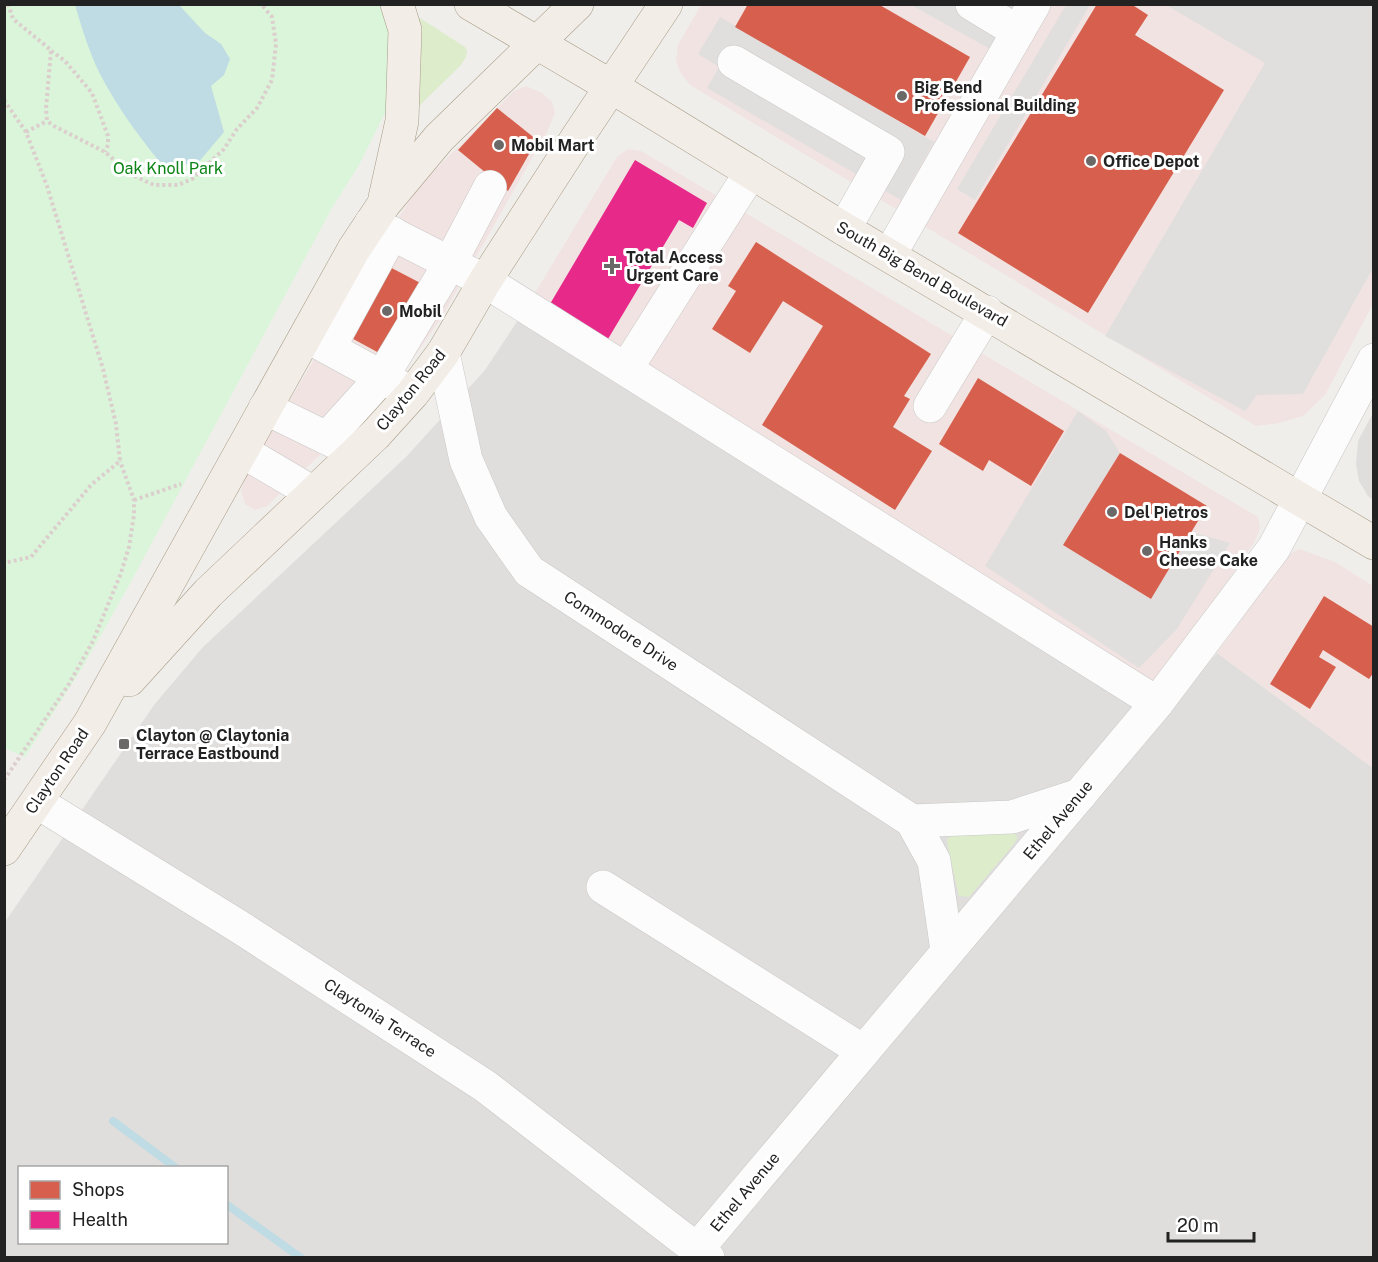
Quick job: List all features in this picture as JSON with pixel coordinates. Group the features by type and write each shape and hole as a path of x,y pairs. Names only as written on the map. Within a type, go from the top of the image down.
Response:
{"main road":[{"path":"382,220 402,121 405,30 397,4"},
{"name":"South Big Bend Boulevard","path":"471,4 844,229 890,254 1374,543"},
{"name":"Clayton Road","path":"4,849 90,723 265,408 317,342 354,249 382,220 439,138 577,4"},
{"name":"Clayton Road","path":"90,723 208,593 357,452 413,393 443,353 485,281 666,4"}],"street":[{"path":"890,254 1026,18 972,4"},
{"path":"734,62 888,152 844,229"},
{"path":"626,369 751,172"},
{"path":"327,438 382,377 450,263 490,187"},
{"path":"382,220 450,263 485,281 1157,703"},
{"path":"930,406 987,312"},
{"path":"317,342 413,393"},
{"name":"Commodore Drive","path":"443,353 466,460 491,517 529,571 912,821 934,861 947,950"},
{"name":"Ethel Avenue","path":"703,1253 863,1051 1157,703 1274,548 1374,360"},
{"path":"265,408 357,452"},
{"path":"242,451 313,494"},
{"path":"912,821 1012,817 1080,795"},
{"name":"Claytonia Terrace","path":"37,802 238,926 485,1086 703,1253"},
{"path":"603,886 863,1051"}],"path":[{"path":"8,4 14,19 65,61 92,93 108,136 105,152"},
{"path":"51,50 47,121 105,152 130,174 154,185 178,185 192,179 224,149 237,129 257,108 272,80 276,44 272,17 261,4"},
{"path":"4,100 27,132 47,186 103,369 116,424 120,461 134,500 129,547 121,573 93,641 69,684 4,780"},
{"path":"27,132 47,121"},
{"path":"4,563 31,557 91,485 120,461"},
{"path":"134,500 181,484"}],"shaded area":[{"path":"701,5 1373,5 1373,304 1325,395 1303,416 1279,423 1256,426 690,85 680,72 676,60 678,45"},
{"path":"911,5 1018,5 992,50"},
{"path":"1066,5 1090,5 975,200 957,189"},
{"path":"1166,5 1373,5 1373,268 1303,394 1257,395 1245,411 1105,336 1265,63"},
{"path":"720,17 934,142 901,200 707,88 719,67 698,54"},
{"path":"526,86 542,93 552,102 555,113 547,132 440,320 404,371 267,506 255,510 245,504 241,490 248,472 385,238 420,185 514,91"},
{"path":"628,149 641,151 1258,517 1260,528 1255,541 1174,660 1138,703 524,311 617,157"},
{"path":"524,311 1162,718 1217,653 1373,768 1373,1257 5,1258 5,922 154,705 203,647 406,457 485,370"},
{"path":"1078,411 1106,431 1120,453 1063,545 1151,599 1192,532 1230,543 1177,629 1139,668 985,566"},
{"path":"1373,413 1373,500 1359,481 1356,464 1358,441"},
{"path":"1299,549 1335,562 1373,586 1373,768 1217,653 1288,555"}],"green space":[{"name":"Oak Knoll Park","path":"4,5 382,5 390,23 394,87 385,113 359,165 332,208 127,589 84,665 25,757 4,748"},
{"path":"420,18 465,47 467,51 461,65 416,109 420,64 416,19"},
{"path":"1012,832 1018,837 1014,844 969,897 959,896 948,847 947,840 950,836"}],"water":[{"path":"75,5 179,5 205,33 221,44 230,59 224,75 211,86 224,132 197,164 181,165 168,172 149,149 100,74 89,49"}],"building: Shops":[{"name":"Big Bend Professional Building","path":"748,4 878,4 970,57 925,136 735,27"},
{"name":"Office Depot","path":"1097,4 1131,4 1148,15 1135,35 1224,90 1088,313 958,233"},
{"name":"Mobil Mart","path":"497,108 537,140 508,191 458,150"},
{"path":"756,242 931,354 904,396 910,399 893,427 932,451 895,510 762,425 823,326 783,301 750,353 712,329 736,291 728,286"},
{"name":"Mobil","path":"382,263 430,288 392,360 344,334"},
{"path":"978,378 1064,431 1031,486 989,460 983,471 939,444"},
{"path":"1120,453 1207,506 1151,599 1063,545"},
{"path":"1324,596 1374,627 1374,672 1369,679 1323,650 1319,657 1336,667 1310,709 1270,684"}],"building: Health":[{"name":"Total Access Urgent Care","path":"635,160 707,203 693,228 679,220 608,339 550,304"}],"waterway":[{"path":"113,1121 173,1166"},
{"path":"228,1205 301,1258"}],"place":[{"name":"Big Bend Professional Building","path":"902,96"},
{"name":"Mobil Mart","path":"499,145"},
{"name":"Office Depot","path":"1091,161"},
{"name":"Total Access Urgent Care","path":"612,266"},
{"name":"Mobil","path":"387,311"},
{"name":"Del Pietros","path":"1112,512"},
{"name":"Hanks Cheese Cake","path":"1147,551"},
{"name":"Clayton @ Claytonia Terrace Eastbound","path":"124,744"}]}
